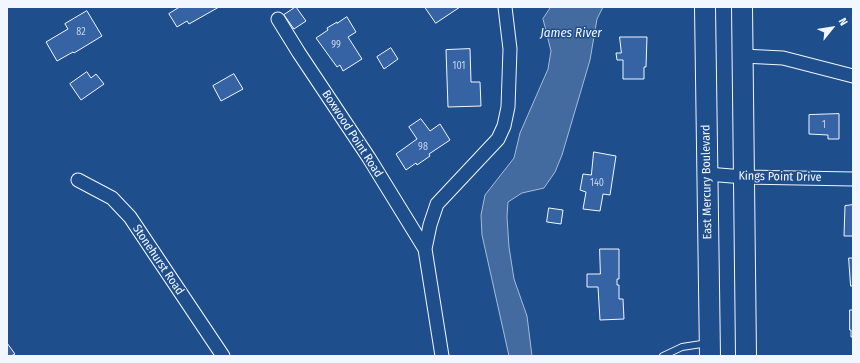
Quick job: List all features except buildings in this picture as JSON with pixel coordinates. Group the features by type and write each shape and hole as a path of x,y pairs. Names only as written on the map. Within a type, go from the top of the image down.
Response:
{"main road":[{"name":"East Mercury Boulevard","path":"705,7 710,349"},
{"path":"742,7 746,356"}],"street":[{"name":"Boxwood Point Road","path":"442,356 425,249 430,225 438,204 498,139 504,126 508,107 510,50 506,7"},
{"name":"Boxwood Point Road","path":"278,19 369,158 425,249"},
{"path":"743,56 783,58 853,76"},
{"name":"Kings Point Drive","path":"707,174 744,177 853,179"},
{"name":"Stonehurst Road","path":"78,180 112,198 126,212 223,356"}],"lane":[{"path":"663,356 682,347 710,349"}],"water":[{"name":"James River","path":"551,7 603,7 597,19 590,60 562,155 555,172 544,188 522,193 508,202 507,217 509,247 514,279 527,316 532,356 509,356 482,235 481,215 485,195 514,158 520,133 548,69 551,51 543,19"}]}
